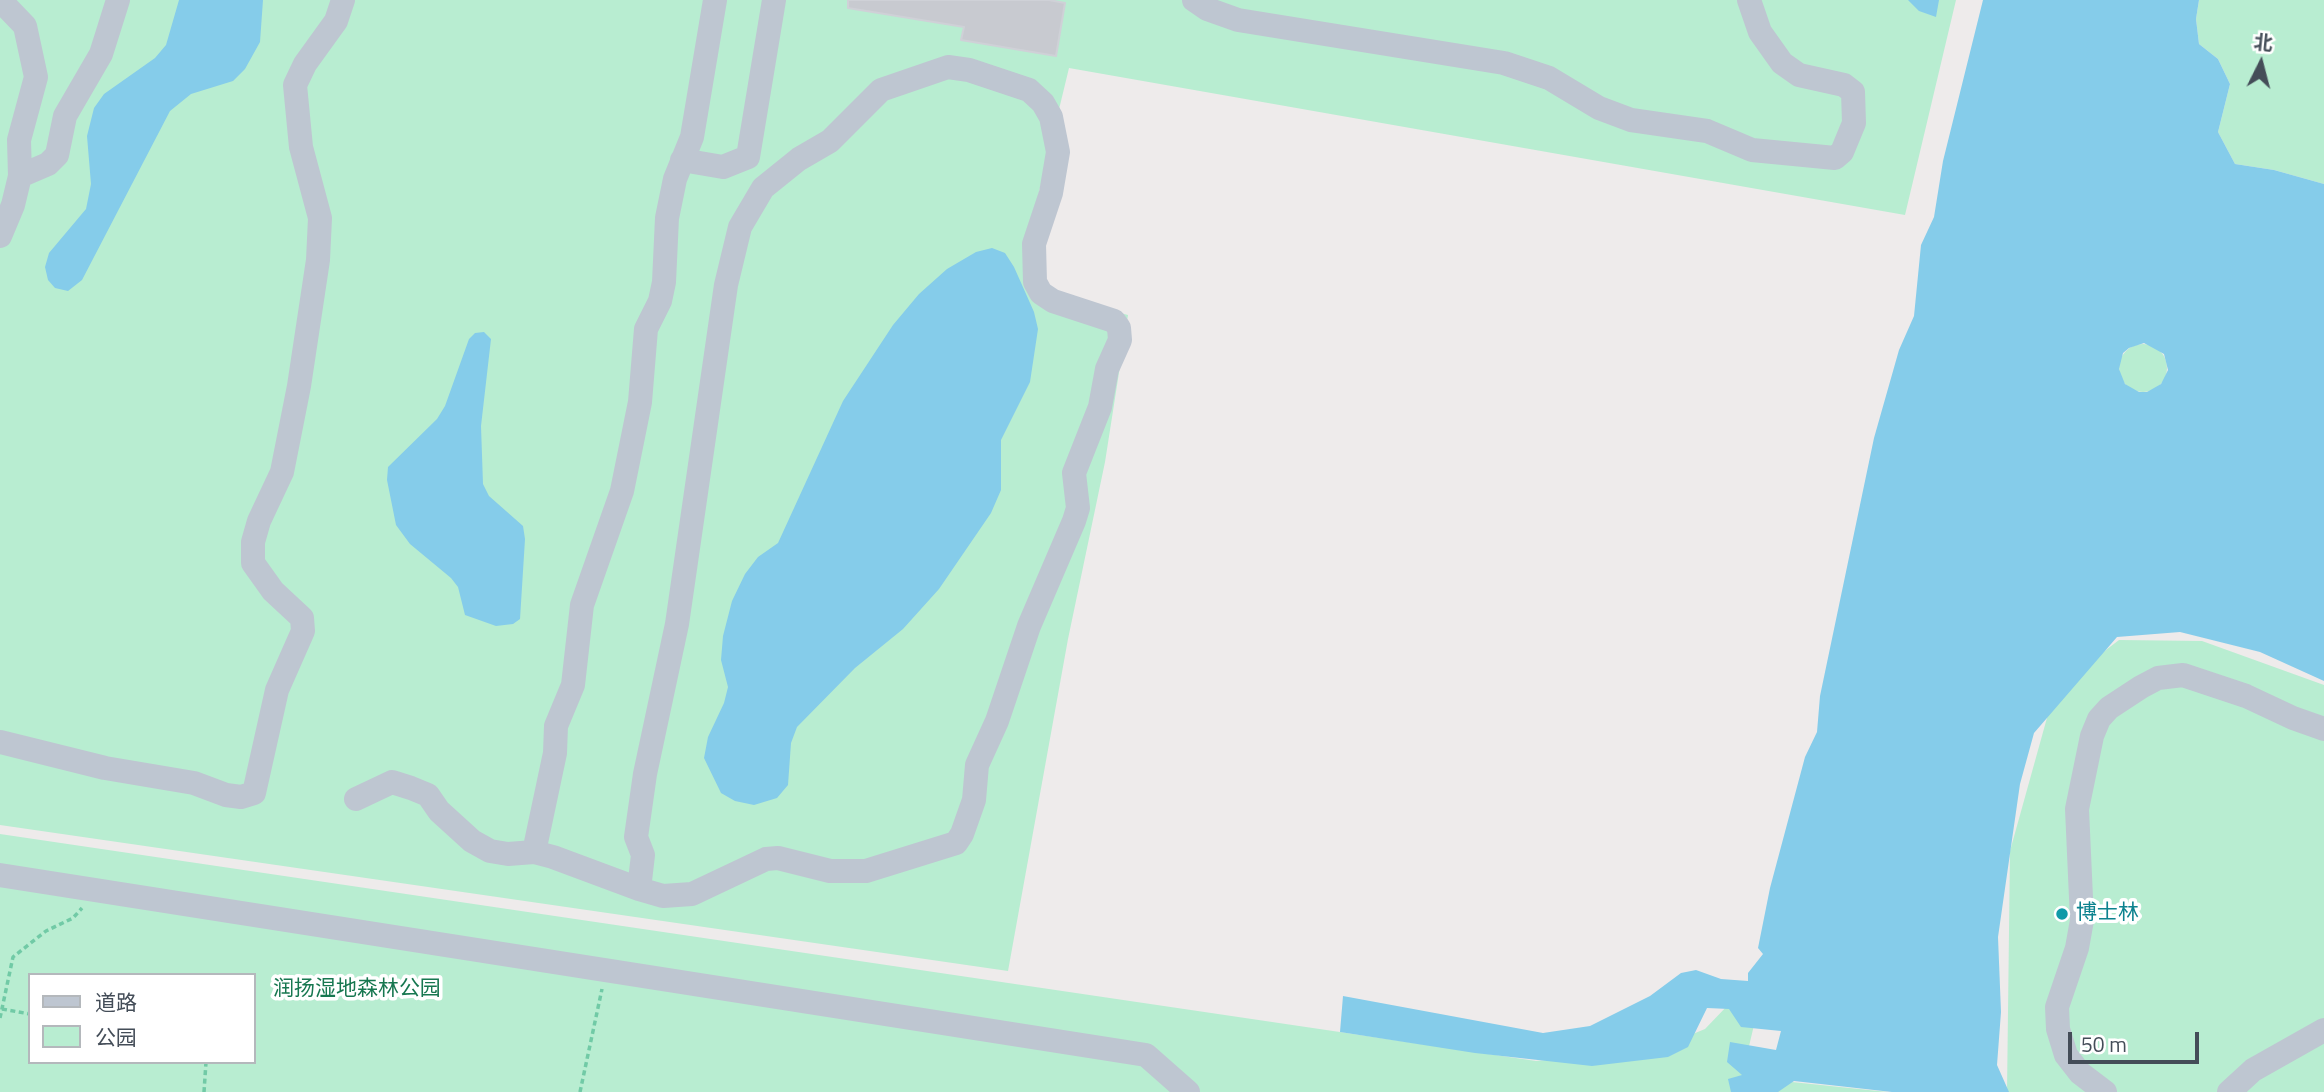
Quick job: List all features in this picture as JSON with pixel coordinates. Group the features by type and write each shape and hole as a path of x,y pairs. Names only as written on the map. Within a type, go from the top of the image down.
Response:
{"lane":[{"path":"20,176 48,163 57,155 65,116 101,54 118,0"},
{"path":"0,742 104,768 194,783 226,795 240,797 254,793 277,690 303,631 302,618 273,592 253,563 253,542 259,521 282,472 299,386 318,260 320,218 301,147 295,85 305,64 336,21 343,0"},
{"path":"534,852 552,766 556,726 573,685 582,605 622,491 640,402 646,329 660,301 664,282 667,218 675,179 692,137 715,0"},
{"path":"748,157 774,0"},
{"path":"1194,0 1207,9 1238,20 1504,63 1549,78 1599,108 1631,120 1707,131 1752,150 1835,159 1842,152 1854,123 1853,92 1844,85 1799,75 1782,63 1760,32 1749,0"},
{"path":"0,1 25,26 36,77 19,140 20,176 13,205 0,236"},
{"path":"356,799 392,782 411,788 429,795 448,819 472,841 490,851 509,854 534,852 639,889 663,896 692,894 766,859 778,858 830,871 866,872 956,843 974,800 977,765 998,721 1029,626 1074,521 1078,508 1074,473 1100,407 1107,369 1120,340 1119,328 1114,321 1053,301 1041,293 1035,282 1034,244 1051,193 1058,152 1051,117 1043,103 1029,90 969,70 948,67 935,69 881,90 831,141 772,180 750,205 740,226 726,285 677,624 636,837 643,855 639,889"},
{"path":"682,160 723,167 748,157"},
{"path":"748,157 772,180"},
{"path":"2105,1092 2080,1073 2066,1055 2058,1029 2057,1007 2077,948 2082,920 2077,809 2092,736 2099,719 2109,708 2158,678 2183,675 2246,696 2324,729"},
{"path":"0,875 1146,1055 1188,1092"},
{"path":"2229,1092 2253,1070 2324,1030"}],"path":[{"path":"0,1018 13,957 47,930 73,918 98,890"},
{"path":"580,1092 606,970"},
{"path":"1,1008 28,1014"},
{"path":"204,1092 206,1064"}],"green space":[{"path":"0,0 1956,0 1905,215 1069,68 1032,221 1035,291 1128,315 1105,462 1068,639 1008,971 0,825"},
{"path":"2199,0 2324,0 2324,184 2274,170 2235,164 2218,132 2230,84 2218,59 2199,44 2196,19"},
{"path":"2143,344 2152,345 2160,351 2166,359 2166,377 2160,385 2152,391 2143,392 2134,391 2126,385 2120,377 2119,368 2120,359 2126,351 2134,345"},
{"path":"2119,640 2202,641 2324,685 2324,1092 2007,1092 2010,851 2055,689"},
{"name":"润扬湿地森林公园","path":"0,834 1536,1061 1654,1050 1705,1029 1729,1004 1754,1025 1746,1059 1763,1079 1888,1092 0,1092"}],"water":[{"path":"179,0 263,0 260,42 245,69 233,81 191,94 170,111 82,280 68,291 55,288 48,280 45,267 49,253 86,209 91,184 87,136 94,108 104,94 155,58 166,45"},
{"path":"1908,0 1939,0 1936,17 1919,11"},
{"path":"1983,0 2199,0 2196,19 2199,44 2218,59 2230,84 2218,132 2235,164 2274,170 2324,184 2324,681 2260,652 2180,632 2117,637 2034,733 2020,784 1998,937 2001,1012 1997,1065 2009,1092 1892,1092 1794,1081 1778,1092 1731,1092 1728,1079 1742,1075 1727,1062 1730,1042 1776,1050 1781,1031 1741,1027 1729,1009 1707,1008 1688,1047 1668,1057 1592,1066 1475,1053 1340,1032 1343,996 1543,1033 1590,1026 1650,996 1681,973 1696,970 1721,979 1748,981 1748,973 1763,954 1758,948 1770,888 1805,757 1817,732 1820,696 1874,438 1899,350 1914,316 1921,245 1934,217 1943,161","holes":["2144,343 2164,354 2168,370 2161,384 2147,392 2139,392 2125,384 2119,369 2123,353 2129,348"]},
{"path":"992,248 1005,253 1014,267 1034,312 1038,329 1030,382 1001,440 1001,490 991,513 939,589 903,629 855,668 797,727 791,743 788,785 777,798 754,805 735,801 721,793 704,758 708,737 724,703 728,687 721,660 723,636 732,601 745,574 758,557 778,543 843,401 893,325 919,294 947,269 976,252"},
{"path":"484,332 491,339 481,426 483,484 489,496 523,526 525,539 520,619 513,624 496,626 465,615 458,587 410,544 396,525 387,480 388,467 437,419 445,406 469,339 475,333"}],"building":[{"path":"848,0 1049,0 1065,3 1056,56 961,40 964,27 848,8"}],"place":[{"name":"博士林","path":"2062,914"}]}
